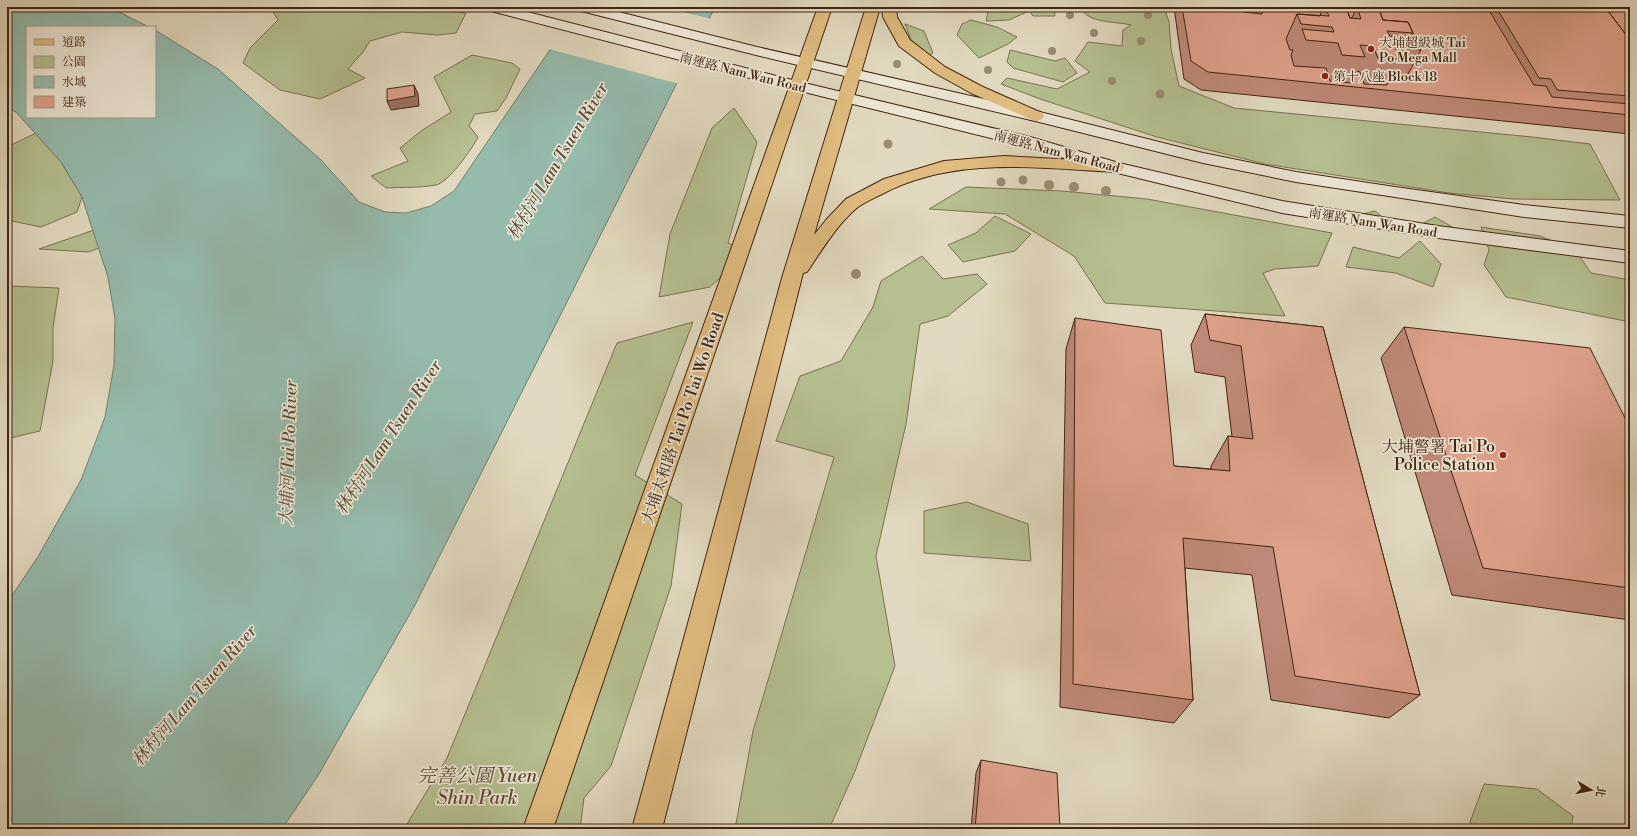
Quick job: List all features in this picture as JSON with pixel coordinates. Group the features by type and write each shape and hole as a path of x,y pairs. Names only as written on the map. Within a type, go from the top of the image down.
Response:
{"main road":[{"name":"南運路 Nam Wan Road","path":"492,7 797,86 1024,141 1115,167 1282,207 1438,232 1630,257"},
{"name":"南運路 Nam Wan Road","path":"582,7 805,63 1036,116 1203,158 1296,177 1524,211 1630,222"},
{"name":"大埔太和路 Tai Po Tai Wo Road","path":"538,829 825,7"},
{"path":"647,829 792,278 873,7"},
{"path":"889,7 890,17 904,43 940,70 977,90 1036,116"},
{"path":"792,278 832,224 852,203 890,183 944,166 1004,161 1115,167"}],"green space":[{"path":"245,7 406,7 466,13 456,33 437,35 402,32 370,41 363,52 348,69 365,78 320,99 280,90 243,63 250,48 278,20 272,10"},
{"path":"970,7 1054,7 1055,16 1033,16 1029,11 1009,20 986,21 988,12 969,10"},
{"path":"1080,7 1164,7 1169,22 1171,49 1179,86 1234,108 1590,144 1620,200 1513,199 1449,193 1265,164 1157,137 1040,99 1001,84 1007,78 1057,89 1090,72 1075,61 1088,42 1122,46 1123,30 1131,25 1095,19 1084,12"},
{"path":"971,20 997,27 1017,37 1008,44 979,58 957,35 962,24"},
{"path":"905,24 924,31 933,53 925,57 911,40"},
{"path":"1010,50 1055,61 1065,58 1077,73 1063,82 1013,68 1007,62"},
{"path":"472,55 512,63 520,69 506,98 497,111 475,114 469,126 478,137 460,164 441,183 424,187 386,188 371,176 408,161 400,148 421,131 451,112 434,77"},
{"path":"734,108 757,142 728,243 735,246 731,268 710,287 659,297 670,234 712,128"},
{"path":"36,133 61,162 82,197 77,212 41,227 7,220 7,147"},
{"path":"966,187 1062,191 1147,199 1332,233 1318,266 1275,269 1263,273 1285,316 1105,303 1074,256 1005,214 929,209"},
{"path":"1375,211 1386,220 1420,225 1435,217 1454,228 1444,237 1403,231 1363,214"},
{"path":"995,216 1031,234 1015,251 963,262 948,245 976,233"},
{"path":"1481,227 1540,236 1576,251 1591,273 1630,280 1630,322 1506,297 1484,265 1489,250"},
{"path":"94,230 99,248 89,252 39,249"},
{"path":"1420,241 1441,264 1433,287 1396,273 1346,267 1353,247 1399,258"},
{"path":"922,256 943,279 977,274 987,284 948,316 920,324 906,424 876,556 895,666 855,771 829,829 735,829 753,731 834,457 776,441 800,376 841,361 873,307 881,281"},
{"path":"7,286 59,288 53,328 53,361 40,431 10,438 7,441"},
{"name":"完善公園 Yuen Shin Park","path":"693,322 635,475 682,504 671,586 611,766 584,798 580,829 404,829 447,758 617,343"},
{"path":"967,502 1028,524 1031,561 924,553 924,511"},
{"path":"1484,784 1537,789 1573,816 1571,829 1474,829 1470,822"}],"water":[{"path":"7,7 104,7 113,9 147,26 26,26 26,118 156,118 156,31 218,69 320,159 359,202 385,212 406,213 431,206 454,191 579,7 715,7 416,603 319,774 282,829 7,829 7,603 39,555 81,480 105,417 114,365 115,319 108,277 82,197 61,162 16,112 7,108"}],"pier":[{"path":"577,7 662,7 712,19 679,84 549,49"}],"building":[{"path":"1182,7 1211,7 1211,10 1232,11 1233,7 1241,7 1243,12 1262,14 1265,7 1323,7 1320,16 1297,14 1286,39 1290,50 1293,50 1291,55 1294,66 1326,68 1330,81 1352,83 1358,71 1360,72 1364,84 1387,85 1392,75 1407,76 1421,50 1415,38 1411,38 1413,33 1408,22 1383,20 1379,9 1357,7 1487,7 1534,85 1546,86 1552,97 1630,104 1630,115 1208,72 1191,61"},
{"path":"1325,7 1346,7 1350,18 1361,19 1357,7 1379,9 1383,20 1408,22 1413,33 1387,31 1390,36 1415,38 1421,50 1395,48 1400,59 1378,58 1373,46 1360,45 1365,57 1342,55 1338,43 1306,40 1302,29 1334,32 1332,27 1301,24 1297,14 1329,16"},
{"path":"1346,7 1357,7 1352,18 1350,18"},
{"path":"1496,7 1605,7 1630,40 1630,96 1557,90 1551,79 1539,78"},
{"path":"1605,7 1630,7 1630,40"},
{"path":"414,85 415,96 387,101 387,89"},
{"path":"1205,314 1323,327 1420,695 1295,676 1273,547 1183,538 1193,700 1073,684 1075,318 1161,330 1174,466 1230,471 1228,436 1253,439 1241,346 1210,340"},
{"name":"大埔警署 Tai Po Police Station","path":"1404,327 1590,348 1630,428 1630,588 1483,568"},
{"path":"981,760 1057,773 1060,829 975,829"}],"place":[{"name":"大埔超級城 Tai Po Mega Mall","path":"1371,49"},
{"name":"第十八座 Block 18","path":"1325,76"},
{"name":"大埔警署 Tai Po Police Station","path":"1503,455"}],"water label":[{"name":"林村河 Lam Tsuen River","path":"557,161"},
{"name":"林村河 Lam Tsuen River","path":"388,437"},
{"name":"大埔河 Tai Po River","path":"288,453"},
{"name":"林村河 Lam Tsuen River","path":"194,695"}]}
